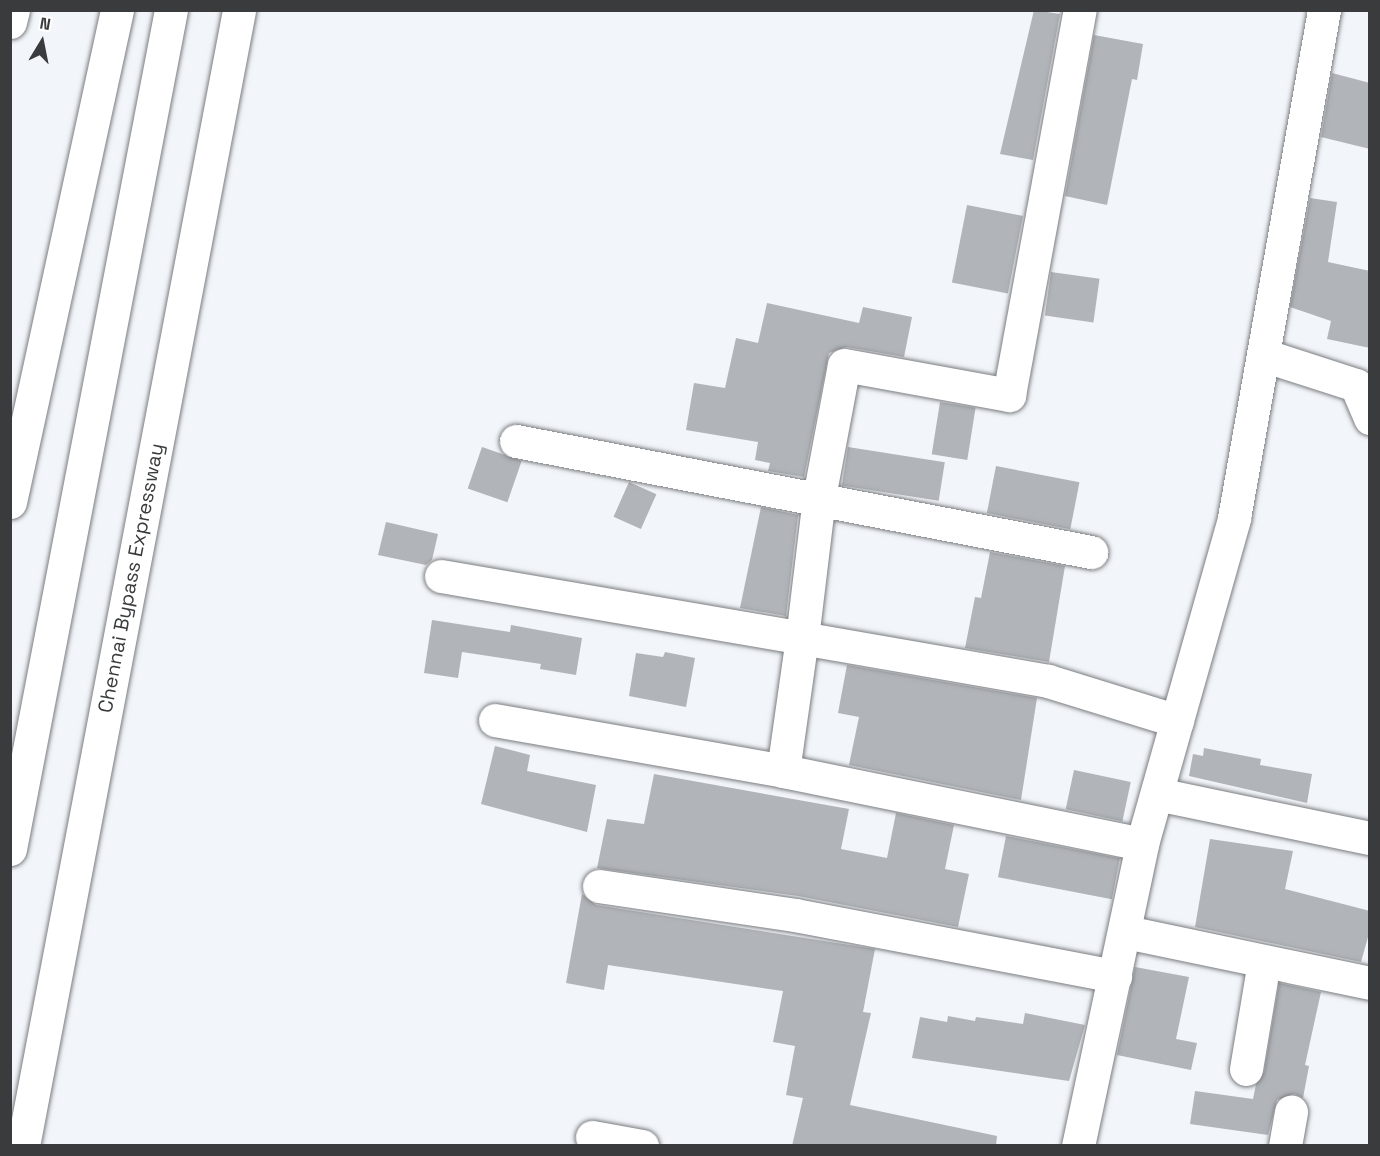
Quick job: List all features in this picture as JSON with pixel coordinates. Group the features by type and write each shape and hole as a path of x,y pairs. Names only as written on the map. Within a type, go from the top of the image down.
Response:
{"main road":[{"path":"10,22 13,10"},
{"path":"10,502 117,10"},
{"path":"10,849 171,10"},
{"name":"Chennai Bypass Expressway","path":"23,1146 239,10"},
{"path":"783,771 819,497 844,365 1009,395 1080,10"},
{"path":"1078,1146 1114,976 1126,932 1142,844 1234,518 1324,10"},
{"path":"1263,355 1356,385 1370,418"},
{"path":"516,441 819,497 1091,552"},
{"path":"441,576 1048,681 1177,721"},
{"path":"495,720 783,771 1142,844"},
{"path":"1157,794 1370,838"},
{"path":"599,886 795,915 1114,976"},
{"path":"1126,932 1370,983"},
{"path":"1246,1069 1264,961"},
{"path":"1285,1146 1291,1112"},
{"path":"592,1137 642,1146"}],"building":[{"path":"1034,10 1060,14 1033,160 1000,154"},
{"path":"1094,35 1143,44 1137,80 1132,79 1107,205 1065,196"},
{"path":"1332,73 1370,83 1370,149 1321,137"},
{"path":"1310,198 1337,202 1328,262 1370,271 1370,348 1327,339 1331,321 1290,307"},
{"path":"967,205 1023,216 1008,293 952,283"},
{"path":"1051,272 1100,279 1093,322 1045,316"},
{"path":"767,303 859,323 863,307 912,317 904,357 847,347 829,353 804,477 768,471 770,463 755,460 758,442 686,430 694,383 725,388 736,338 758,343"},
{"path":"940,402 976,408 967,460 932,454"},
{"path":"482,447 522,461 507,502 468,489"},
{"path":"848,447 945,462 939,501 842,486"},
{"path":"996,466 1079,482 1070,529 987,513"},
{"path":"629,482 656,494 641,529 614,517"},
{"path":"761,507 798,515 786,616 740,608"},
{"path":"386,522 438,534 432,560 426,565 378,555"},
{"path":"990,552 1065,566 1049,662 965,648 975,597 981,598"},
{"path":"432,620 510,632 511,625 582,638 576,675 540,669 541,664 462,652 458,678 424,673"},
{"path":"665,652 695,658 686,707 629,696 636,653 663,657"},
{"path":"847,665 1037,698 1021,800 849,765 859,717 838,713"},
{"path":"495,746 530,755 527,771 596,785 587,832 481,804"},
{"path":"1204,748 1261,759 1260,765 1312,774 1307,803 1189,776 1193,754 1203,756"},
{"path":"1074,770 1131,782 1122,821 1066,809"},
{"path":"654,774 849,809 841,849 887,858 896,813 954,825 945,869 969,874 958,927 798,896 597,868 607,819 644,824"},
{"path":"1006,836 1120,858 1112,899 998,877"},
{"path":"1210,839 1293,851 1285,889 1370,911 1370,930 1361,962 1195,927"},
{"path":"582,894 596,905 875,949 863,1012 871,1013 850,1105 997,1136 996,1146 792,1146 803,1098 786,1095 795,1046 773,1042 783,991 608,965 604,990 566,983"},
{"path":"1135,967 1189,977 1176,1039 1197,1043 1191,1070 1117,1055"},
{"path":"1279,983 1321,992 1305,1065 1309,1066 1303,1098 1294,1094 1277,1100 1268,1135 1190,1124 1195,1091 1253,1099 1256,1084 1264,1072"},
{"path":"1025,1013 1085,1025 1069,1081 912,1058 920,1017 947,1022 948,1016 975,1021 976,1017 1023,1024"}]}
